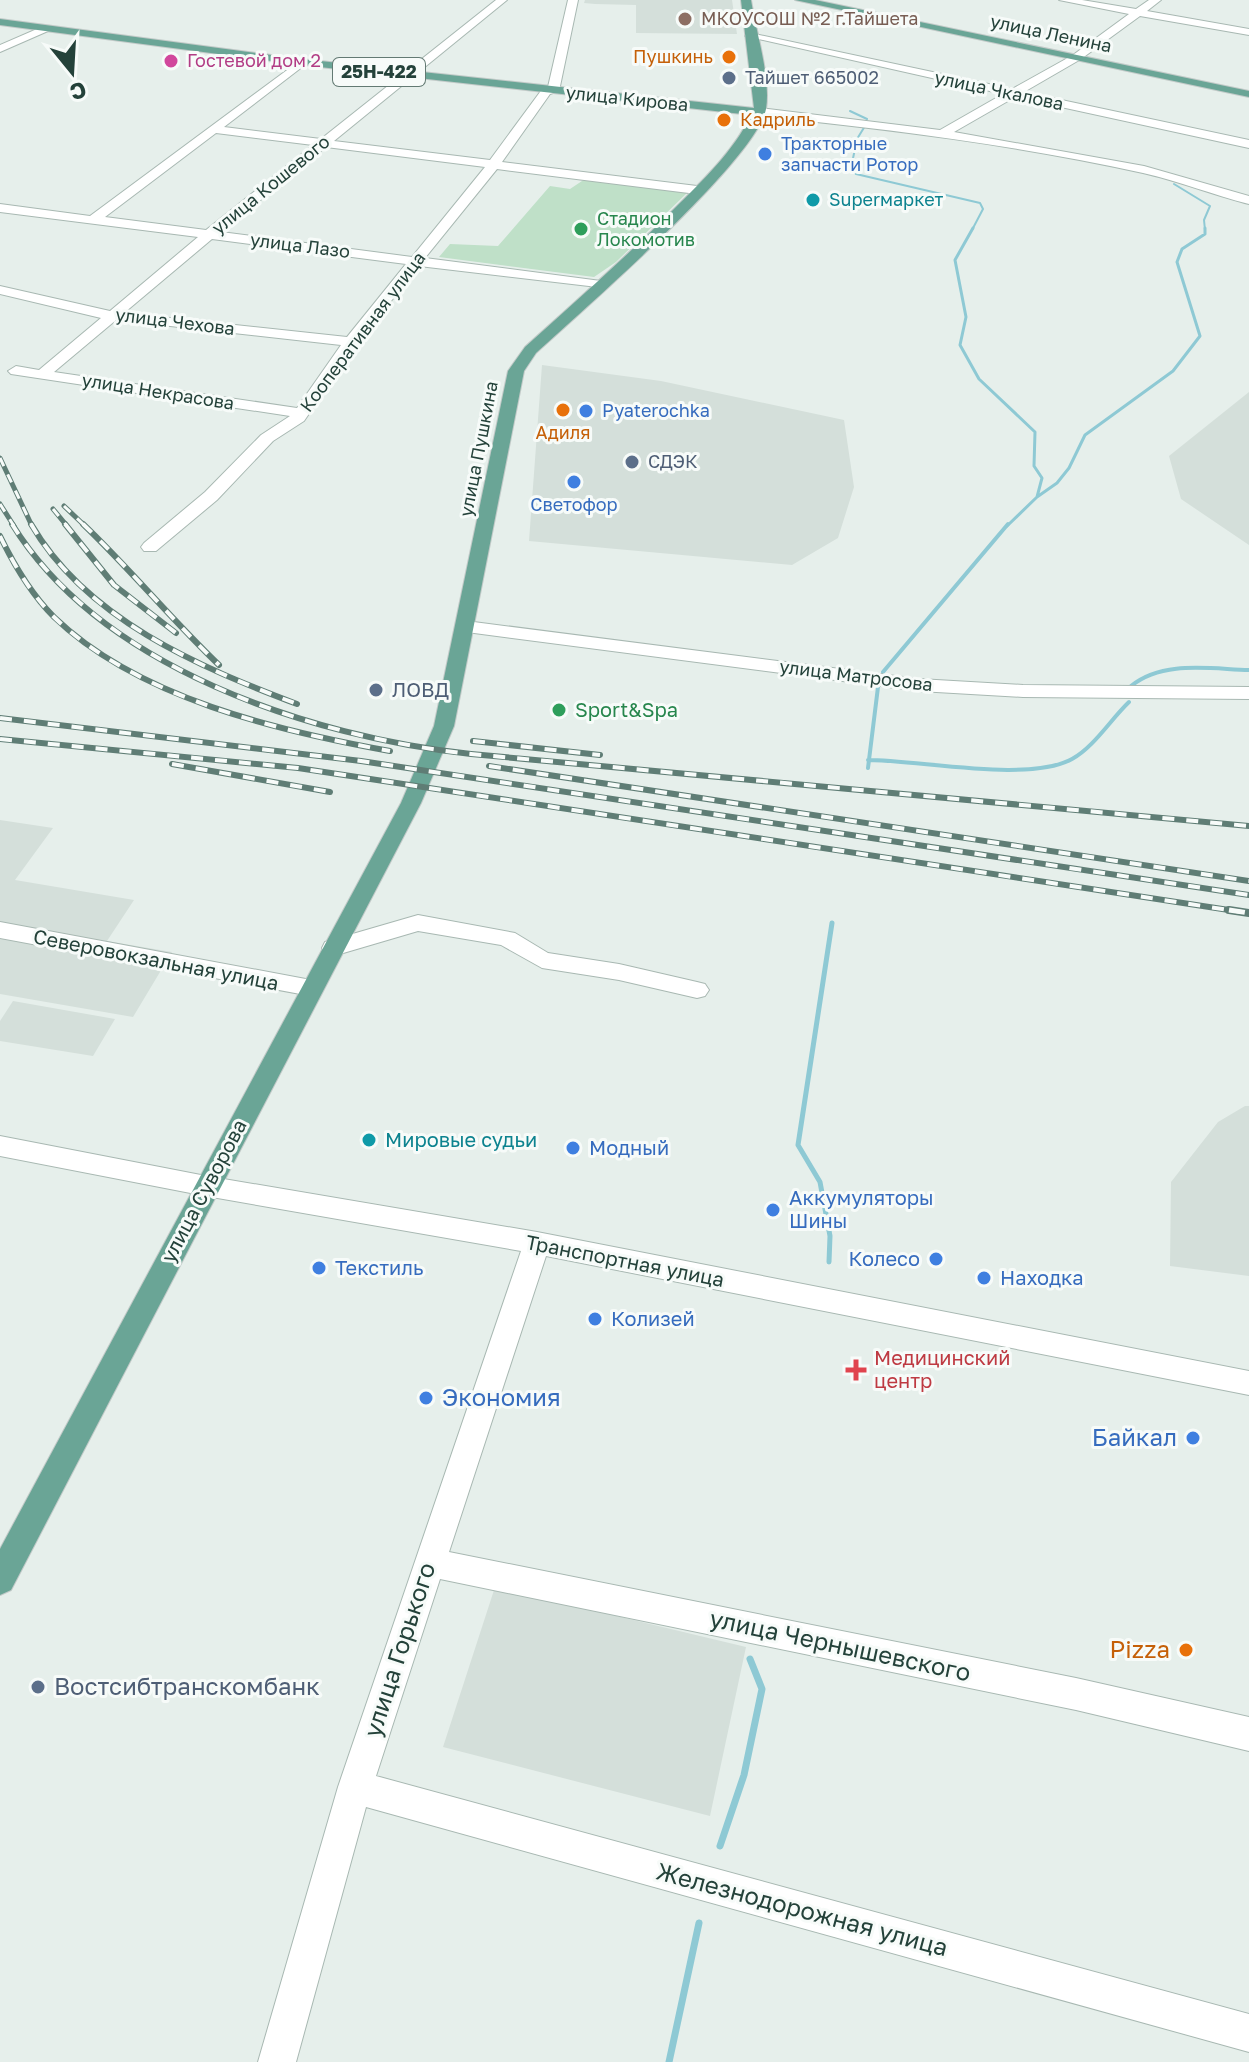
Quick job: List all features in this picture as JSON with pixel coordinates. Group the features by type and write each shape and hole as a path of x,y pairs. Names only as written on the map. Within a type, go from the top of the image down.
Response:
{"main road":[{"path":"746,0 760,112"},
{"name":"улица Ленина","path":"800,0 1249,94"},
{"name":"улица Кирова","path":"0,22 408,75 760,112"},
{"name":"улица Пушкина","path":"411,803 444,726 516,371 530,350 697,190 741,142 760,112"},
{"name":"улица Суворова","path":"0,1580 411,803"}],"street":[{"name":"улица Кошевого","path":"43,374 209,235 502,0"},
{"name":"Кооперативная улица","path":"150,547 211,496 267,438 301,413 351,342 494,164 550,91 573,0"},
{"path":"1064,0 1249,32"},
{"path":"942,134 1077,57 1156,0"},
{"path":"0,49 44,29"},
{"name":"улица Чкалова","path":"750,36 1249,144"},
{"path":"93,220 302,62"},
{"name":"улица Кирова","path":"760,112 942,134 1146,171 1249,200"},
{"path":"213,129 697,190"},
{"name":"улица Лазо","path":"0,208 601,285"},
{"name":"улица Чехова","path":"0,290 45,304 115,315 351,342"},
{"name":"улица Некрасова","path":"16,371 301,413"},
{"name":"улица Матросова","path":"466,627 919,685 1038,692 1249,693"},
{"path":"333,948 418,923 507,938 542,960 619,972 697,990"},
{"name":"Северовокзальная улица","path":"0,930 311,988"},
{"name":"Транспортная улица","path":"0,1146 206,1186 537,1243 1249,1383"},
{"name":"улица Горького","path":"277,2062 355,1787 537,1243"},
{"name":"улица Чернышевского","path":"429,1562 1076,1694 1249,1734"},
{"name":"Железнодорожная улица","path":"355,1787 1249,2033"}],"shaded area":[{"name":"МКОУСОШ №2 г.Тайшета","path":"585,0 732,0 737,34 636,33 636,5 584,3"},
{"path":"542,365 661,381 844,420 854,487 838,538 792,565 529,541"},
{"path":"1249,392 1249,545 1181,499 1169,456"},
{"path":"0,820 53,828 15,880 134,900 107,941 172,952 133,1017 0,994"},
{"path":"13,1001 115,1019 93,1056 0,1041 0,1021"},
{"path":"1249,1106 1249,1276 1170,1266 1171,1182 1218,1122"},
{"path":"495,1587 746,1647 710,1816 443,1747"}],"green space":[{"name":"Стадион Локомотив","path":"585,179 687,193 616,262 594,277 439,257 450,244 498,246 550,186 570,189"}],"waterway":[{"path":"850,111 867,119"},
{"path":"865,126 857,139 851,168 856,174 980,203 983,209 972,230"},
{"path":"1174,184 1210,206 1204,220 1205,230"},
{"path":"973,228 955,260 966,317 960,345 979,379 1035,432 1034,466 1042,478 1037,497"},
{"path":"1037,497 1057,483 1069,468 1085,435 1173,371 1200,336 1177,262 1182,249 1205,234 1205,230"},
{"path":"1007,526 1037,497"},
{"path":"883,672 1008,524"},
{"path":"1131,686 1157,672 1172,669 1249,670"},
{"path":"869,760 878,687"},
{"path":"869,760 1002,770 1053,766 1072,759 1088,747 1129,702"},
{"path":"868,768 869,760"},
{"path":"829,1262 830,1236 820,1182 798,1145 832,923"},
{"path":"720,1846 744,1775 762,1689 750,1659"},
{"path":"669,2062 699,1923"}],"railway":[{"path":"0,458 31,524"},
{"path":"0,504 14,526"},
{"path":"64,506 85,526"},
{"path":"53,509 67,526"},
{"path":"12,524 51,575 99,618 154,656 215,687 279,712 344,731 471,754 1249,826"},
{"path":"31,524 54,557 82,587 113,613 184,656 297,704"},
{"path":"65,524 114,585 176,633"},
{"path":"85,526 219,665"},
{"path":"0,536 24,579 54,617 88,645 126,669 168,690 257,721 390,751"},
{"path":"0,718 361,761 1249,895"},
{"path":"0,739 298,768 1242,912"},
{"path":"473,741 600,755"},
{"path":"172,764 330,792"},
{"path":"489,766 1249,881"},
{"path":"1229,910 1249,913"}],"place":[{"name":"МКОУСОШ №2 г.Тайшета","path":"685,19"},
{"name":"Пушкинь","path":"729,57"},
{"name":"Гостевой дом 2","path":"171,61"},
{"name":"Тайшет 665002","path":"729,78"},
{"name":"Кадриль","path":"724,120"},
{"name":"Тракторные запчасти Ротор","path":"765,154"},
{"name":"Superмаркет","path":"813,200"},
{"name":"Стадион Локомотив","path":"581,229"},
{"name":"Адиля","path":"563,410"},
{"name":"Pyaterochka","path":"586,411"},
{"name":"СДЭК","path":"632,462"},
{"name":"Светофор","path":"574,482"},
{"name":"ЛОВД","path":"376,690"},
{"name":"Sport&Spa","path":"559,710"},
{"name":"Мировые судьи","path":"369,1140"},
{"name":"Модный","path":"573,1148"},
{"name":"Аккумуляторы Шины","path":"773,1210"},
{"name":"Колесо","path":"936,1259"},
{"name":"Текстиль","path":"319,1268"},
{"name":"Находка","path":"984,1278"},
{"name":"Колизей","path":"595,1319"},
{"name":"Медицинский центр","path":"856,1370"},
{"name":"Экономия","path":"426,1398"},
{"name":"Байкал","path":"1193,1438"},
{"name":"Pizza","path":"1186,1650"},
{"name":"Востсибтранскомбанк","path":"38,1687"}]}
